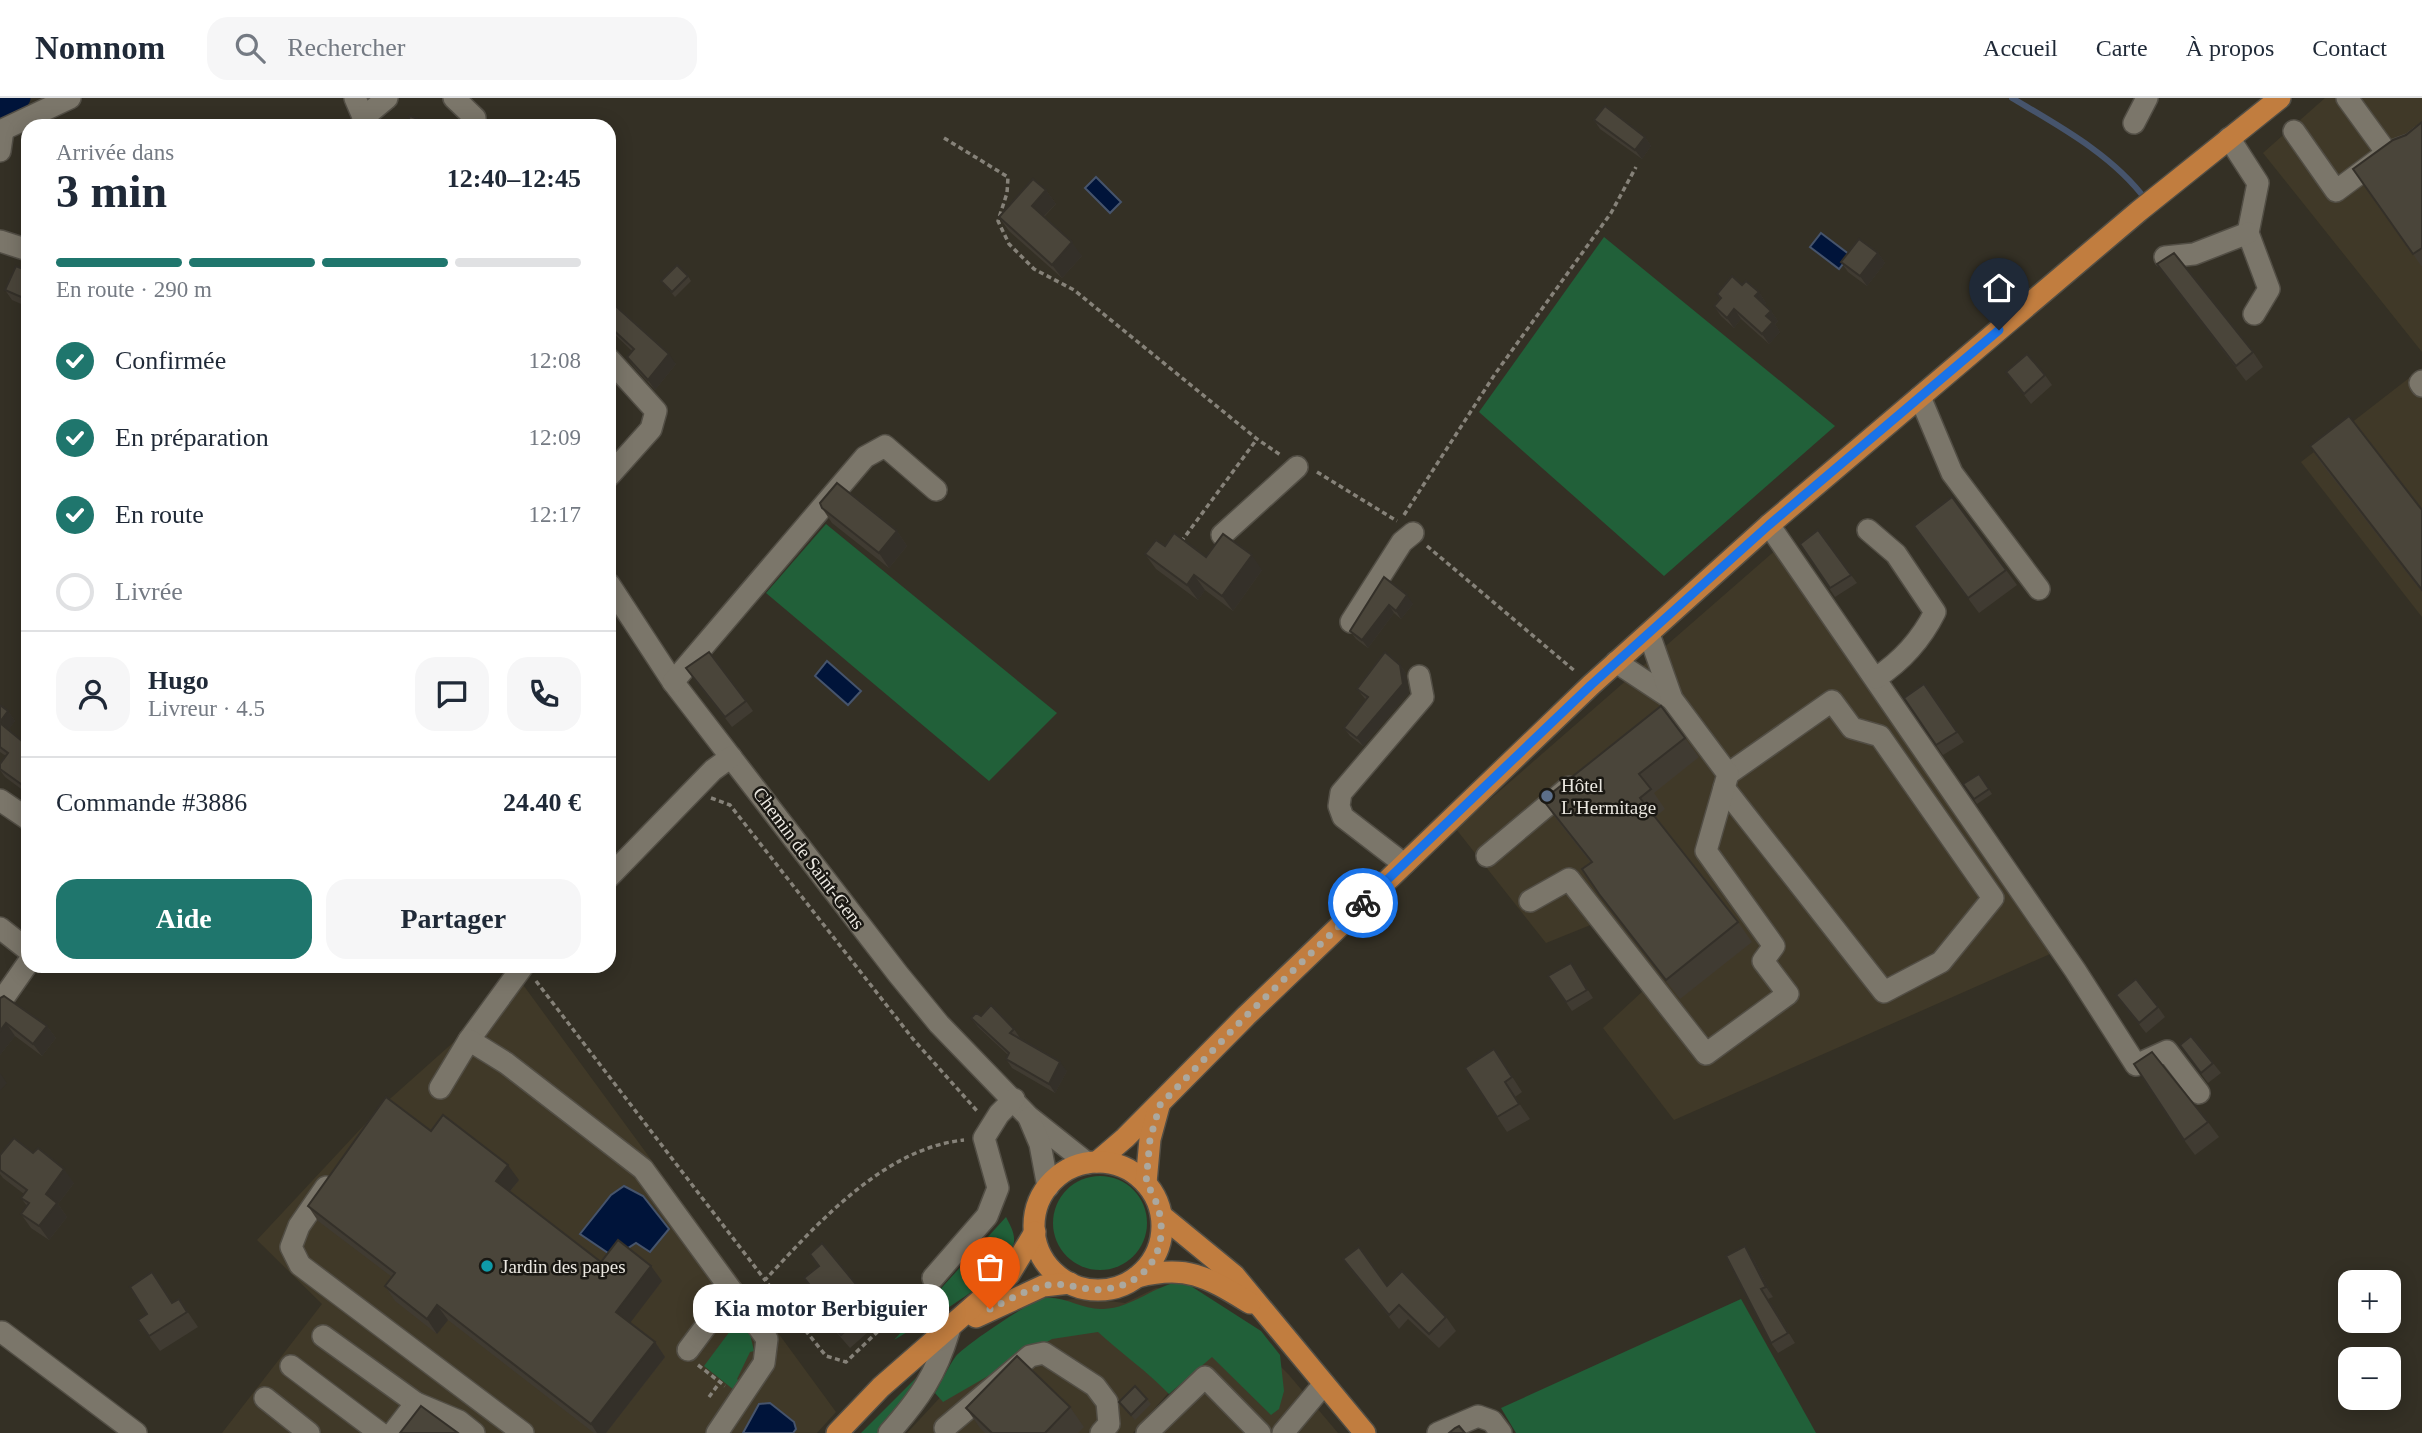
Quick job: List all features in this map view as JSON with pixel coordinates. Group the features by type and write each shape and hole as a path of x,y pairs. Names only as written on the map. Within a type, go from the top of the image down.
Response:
{"main road":[{"path":"837,1433 881,1387 949,1331 1009,1275 1035,1232 1039,1200 1048,1186 1065,1171 1092,1162 1160,1105 1246,1016 1591,685 1769,525 2119,228 2280,98"},
{"path":"1146,1183 1150,1139 1160,1105"},
{"path":"1092,1162 1124,1167 1146,1183 1156,1198 1162,1216 1162,1230 1155,1256 1137,1277"},
{"path":"1162,1216 1214,1256 1365,1433"},
{"path":"1035,1232 1050,1267 1070,1283"},
{"path":"949,1331 1014,1297 1043,1286 1070,1283 1104,1290 1137,1277 1178,1270 1194,1273 1261,1309"}],"street":[{"path":"25,119 70,98"},
{"path":"362,114 387,98"},
{"path":"454,98 475,119"},
{"path":"2134,123 2147,98"},
{"path":"2347,98 2387,153"},
{"path":"0,152 1,130 21,121"},
{"path":"2294,131 2336,191 2387,153 2412,144 2422,136"},
{"path":"2229,138 2258,183 2248,233 2269,289 2254,314"},
{"path":"2165,257 2194,254 2248,233"},
{"path":"0,241 21,248"},
{"path":"616,367 656,411 651,429 616,467"},
{"path":"2422,381 2422,386"},
{"path":"1920,397 1952,472 2039,589"},
{"path":"673,682 865,457 885,446 936,490"},
{"path":"1222,535 1297,467"},
{"path":"1769,525 2068,959 2136,1065 2167,1051 2199,1093"},
{"path":"1868,530 1896,554 1936,612 1924,635 1896,665 1876,678"},
{"path":"1351,622 1402,542 1413,533"},
{"name":"Chemin de Saint-Gens","path":"616,595 673,682 906,985 939,1024 1029,1116 1092,1162"},
{"path":"1530,901 1569,879 1706,1054 1788,995 1763,961 1774,946 1706,851 1726,781 1832,701 1852,728 1880,736 1993,898 1941,962 1884,992 1726,781 1672,699 1649,634"},
{"path":"1616,662 1672,699"},
{"path":"1404,864 1343,817 1339,806 1341,793 1423,697 1419,676"},
{"path":"1652,717 1672,699"},
{"path":"616,870 692,792 731,757"},
{"path":"1487,856 1590,769"},
{"path":"0,800 21,815"},
{"path":"0,928 21,944"},
{"path":"0,1003 21,973"},
{"path":"440,1088 469,1040 525,973"},
{"path":"469,1040 527,1079 643,1169 767,1339 764,1363 717,1433"},
{"path":"933,1278 987,1216 999,1188 988,1131 1014,1100"},
{"name":"Chemin de Saint-Gens","path":"1029,1116 1040,1144 1048,1186"},
{"path":"339,1167 299,1226 291,1247 300,1265 523,1433"},
{"path":"688,1350 732,1292"},
{"path":"889,1433 918,1400 939,1366 949,1331"},
{"path":"2,1332 136,1433"},
{"path":"323,1336 416,1403 459,1421 474,1433"},
{"path":"918,1400 947,1431 1030,1356 1044,1353 1095,1386 1107,1402 1109,1424 1101,1433"},
{"path":"291,1366 380,1433"},
{"path":"1147,1433 1205,1377 1260,1433"},
{"path":"1283,1433 1324,1384"},
{"path":"265,1398 309,1433"},
{"path":"393,1433 416,1403"},
{"path":"1438,1433 1478,1416 1492,1421 1501,1433"}],"path":[{"path":"944,138 1008,177 1007,193 998,221 1009,244 1034,269 1074,290 1257,439 1297,467 1321,473 1401,523 1407,508 1495,374 1611,213 1636,167"},
{"path":"1174,552 1257,439"},
{"path":"1413,533 1591,685"},
{"path":"692,792 730,806 988,1131 947,1142 897,1161 819,1222 765,1280"},
{"path":"529,973 826,1356 846,1362 933,1278"},
{"path":"688,1350 684,1354 732,1392"},
{"path":"709,1397 720,1382"}],"shaded area":[{"path":"2325,98 2422,98 2422,352 2263,153"},
{"path":"2422,368 2422,617 2301,462"},
{"path":"1778,548 2059,950 1674,1120 1603,1028 1644,990 1593,924 1546,943 1456,829"},
{"path":"521,982 836,1412 817,1433 222,1433 322,1304 257,1240 382,1106"},
{"path":"1156,1288 1200,1293 1231,1322 1133,1433 907,1433 1027,1304 1084,1298 1125,1303"},
{"path":"1239,1325 1289,1375 1338,1433 1136,1433"}],"green space":[{"path":"1604,237 1835,426 1664,576 1479,412"},
{"path":"826,524 1057,713 989,781 766,593"},
{"path":"1100,1176 1118,1180 1133,1190 1143,1205 1147,1223 1143,1241 1133,1256 1118,1266 1100,1270 1082,1266 1067,1256 1057,1241 1053,1223 1057,1205 1067,1190 1082,1180"},
{"path":"1006,1217 1014,1242 1008,1256 997,1270 963,1298 894,1340"},
{"path":"1183,1281 1261,1331 1280,1355 1284,1391 1279,1409 1271,1415 1212,1357 1169,1394 1098,1332 1052,1339 943,1402 935,1393 953,1360 962,1350 999,1323 1038,1300 1052,1298 1096,1309 1114,1308 1172,1283"},
{"path":"1741,1299 1816,1433 1516,1433 1501,1408"},
{"path":"739,1319 750,1334 754,1351 750,1352 737,1379 740,1382 734,1390 704,1366"},
{"path":"930,1364 923,1384 878,1433 861,1433"}],"water":[{"path":"1096,177 1121,202 1110,213 1085,188"},
{"path":"1821,233 1850,255 1839,269 1810,247"},
{"path":"827,661 861,691 848,705 815,676"},
{"path":"624,1186 643,1196 669,1229 650,1252 636,1243 614,1257 580,1234 611,1195"},
{"path":"770,1403 794,1422 796,1429 793,1433 743,1433 759,1404"}],"building":[{"path":"1605,106 1645,137 1635,150 1594,120"},
{"path":"2422,122 2422,248 2413,254 2353,169"},
{"path":"1033,179 1046,190 1032,206 1072,242 1052,265 999,217"},
{"path":"1859,239 1878,253 1860,276 1841,262"},
{"path":"2174,253 2253,352 2236,366 2157,264"},
{"path":"677,265 688,276 672,292 661,281"},
{"path":"16,266 21,268 21,297 5,290"},
{"path":"1732,276 1742,285 1746,281 1759,292 1755,296 1771,311 1766,316 1773,322 1762,334 1734,309 1727,318 1714,306 1721,298 1717,294"},
{"path":"616,306 669,354 648,380 627,357 634,349 616,332"},
{"path":"2027,354 2045,375 2024,394 2006,372"},
{"path":"2349,416 2422,510 2422,590 2310,446"},
{"path":"837,483 897,531 879,553 822,508 820,503"},
{"path":"1952,497 2006,570 1968,598 1914,526"},
{"path":"1818,530 1851,575 1830,588 1800,544"},
{"path":"1174,533 1206,557 1223,534 1252,555 1222,596 1194,575 1187,585 1145,554 1156,540 1165,546"},
{"path":"1384,577 1407,595 1396,611 1389,605 1362,640 1350,631"},
{"path":"709,652 746,701 725,717 686,668"},
{"path":"1385,652 1400,665 1403,684 1357,738 1344,728 1368,697 1357,689"},
{"path":"1924,684 1957,732 1936,745 1904,698"},
{"path":"0,705 8,711 0,722"},
{"path":"1661,706 1685,738 1639,774 1651,789 1640,798 1738,922 1666,980 1599,894 1582,869 1592,862 1543,800"},
{"path":"0,723 21,740 21,784 0,769 0,764 8,753 0,747"},
{"path":"1979,774 1989,789 1974,799 1963,784"},
{"path":"1571,963 1587,990 1566,1002 1548,976"},
{"path":"2136,979 2158,1007 2139,1023 2116,995"},
{"path":"4,996 47,1026 33,1044 6,1023 0,1031 0,998"},
{"path":"991,1005 1014,1029 1010,1033 1060,1062 1049,1084 1006,1059 1009,1053 971,1018 976,1013 981,1016"},
{"path":"2191,1036 2213,1063 2201,1073 2180,1045"},
{"path":"1494,1049 1512,1077 1505,1082 1519,1104 1497,1117 1465,1068"},
{"path":"2152,1052 2208,1122 2184,1140 2134,1064"},
{"name":"Jardin des papes","path":"386,1097 431,1131 443,1115 508,1165 496,1181 601,1262 618,1240 651,1266 616,1312 655,1342 591,1424 437,1305 427,1319 385,1286 395,1273 308,1206"},
{"path":"14,1138 33,1153 38,1148 64,1169 46,1194 57,1203 39,1226 21,1214 29,1203 21,1198 27,1190 0,1170 0,1155"},
{"path":"822,1243 869,1300 852,1314 858,1319 841,1335 815,1305 822,1300 804,1278 819,1266 810,1254"},
{"path":"1745,1246 1766,1287 1761,1289 1788,1333 1771,1343 1726,1256"},
{"path":"1359,1247 1387,1286 1402,1271 1446,1317 1429,1334 1399,1305 1389,1315 1343,1259"},
{"path":"152,1272 172,1303 179,1299 187,1312 149,1336 138,1320 147,1314 130,1287"},
{"path":"1017,1356 1070,1407 1045,1433 992,1433 966,1408"},
{"path":"1135,1386 1147,1399 1131,1415 1119,1402"},
{"path":"421,1406 458,1433 400,1433"},
{"path":"1459,1426 1465,1433 1449,1433 1455,1428"}],"waterway":[{"path":"0,108 20,98"},
{"path":"2012,98 2101,155 2118,169 2146,200"}],"way so far":[{"path":"990,1309 1043,1286 1070,1283 1087,1289 1104,1290 1121,1286 1147,1268 1155,1256 1162,1230 1162,1216 1156,1198 1146,1183 1150,1139 1160,1105 1246,1016 1363,903"}],"place":[{"name":"Hôtel L'Hermitage","path":"1547,796"},
{"name":"Jardin des papes","path":"487,1266"},
{"name":"Kia motor Berbiguier","path":"990,1309"}],"route":[{"path":"1363,903 1591,685 1769,525 1999,330"}]}
